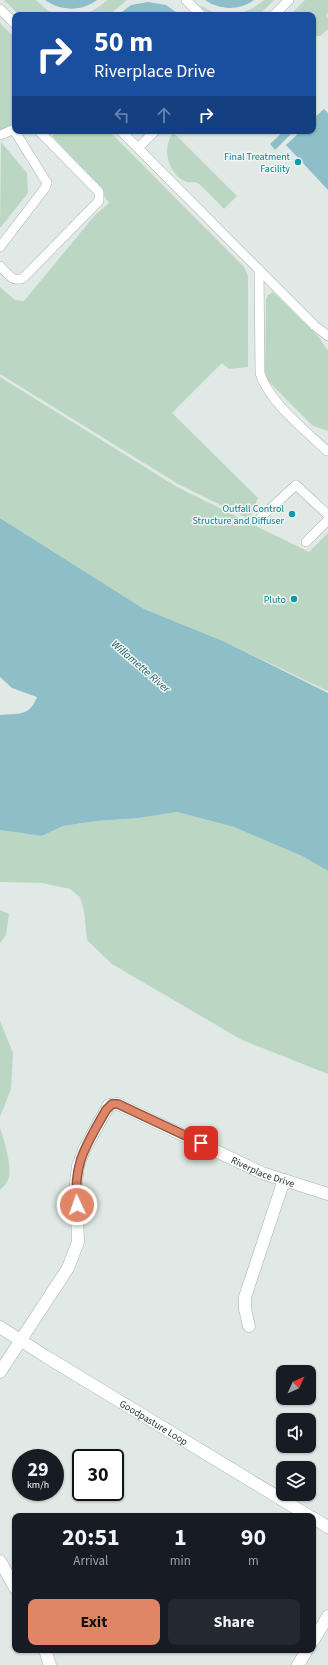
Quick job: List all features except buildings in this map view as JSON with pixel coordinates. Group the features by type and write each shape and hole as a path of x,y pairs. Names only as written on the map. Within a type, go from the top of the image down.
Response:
{"street":[{"name":"Riverplace Drive","path":"20,1341 68,1268 76,1251 79,1234 76,1183 78,1166 84,1150 109,1105 118,1104 256,1170 328,1194"},
{"path":"249,1326 245,1309 245,1296 284,1180"},
{"name":"Goodpasture Loop","path":"0,1327 20,1341 304,1513"},
{"path":"0,1372 20,1341"},
{"path":"316,1520 328,1527"},
{"path":"0,1561 12,1583"},
{"path":"316,1636 328,1616"},
{"path":"46,1653 50,1665"}],"lane":[{"path":"186,0 198,12"},
{"path":"277,12 289,0"},
{"path":"0,9 12,21"},
{"path":"0,135 12,131"},
{"path":"0,247 47,184 16,134"},
{"path":"0,266 14,280 23,278 99,201 99,192 42,134"},
{"path":"124,134 328,336"},
{"path":"138,148 152,134"},
{"path":"259,269 260,373 263,382 273,398 328,452"},
{"path":"260,518 296,484 328,516"},
{"path":"306,542 328,520"}],"green space":[{"path":"4,0 36,0 48,11 52,12 16,12"},
{"path":"108,0 127,0 113,12 90,12"},
{"path":"264,0 274,0 262,12 242,12 246,11"},
{"path":"305,0 328,0 328,13 326,15 328,18 328,29 320,36 316,36 316,12 293,12"},
{"path":"200,6 202,6 214,12 206,12"},
{"path":"0,23 12,35 12,125 0,131"},
{"path":"52,134 112,134 244,267 248,276 248,367 229,369 222,363 172,413 258,498 249,519 178,484 0,374 0,287 15,300 24,301 95,215 109,203 90,176 53,137"},
{"path":"172,134 176,135 237,196 224,209 199,184 184,181 174,172 168,160 167,153 167,147"},
{"path":"1,142 27,173 28,193 0,228"},
{"path":"273,292 318,336 328,351 328,431 313,426 268,381 265,375 266,300 268,295"},
{"path":"0,377 177,487 309,552 328,533 328,691 223,641 144,609 0,518"},
{"path":"177,812 234,827 304,857 328,871 328,1074 242,1040 112,964 87,940 84,911 80,897 70,889 42,883 0,882 0,830 42,836 63,826 97,821 139,818"},
{"path":"0,910 9,914 6,935 0,943"},
{"path":"0,1021 13,1053 11,1089 0,1117"},
{"path":"0,1128 7,1154 9,1175 8,1180 0,1190"}],"water":[{"path":"45,0 97,0 84,7 71,9 51,4"},
{"path":"205,0 254,0 242,6 229,8 216,6"},
{"path":"148,2 166,5 176,12 122,12 131,5"},
{"path":"324,109 328,113 328,190 286,145 298,134 316,134 316,116"},
{"path":"281,134 291,134 275,150 270,144"},
{"name":"Willamette River","path":"0,518 144,609 223,641 328,693 328,871 304,857 234,827 177,812 139,818 97,821 63,826 42,836 0,830 0,715 23,713 31,708 37,697 12,688 0,677"}],"place":[{"name":"Final Treatment Facility","path":"298,162"},
{"name":"Outfall Control Structure and Diffuser","path":"292,514"},
{"name":"Pluto","path":"294,599"}],"route":[{"path":"77,1205 76,1183 80,1158 109,1105 115,1103 118,1104 201,1143"}]}
